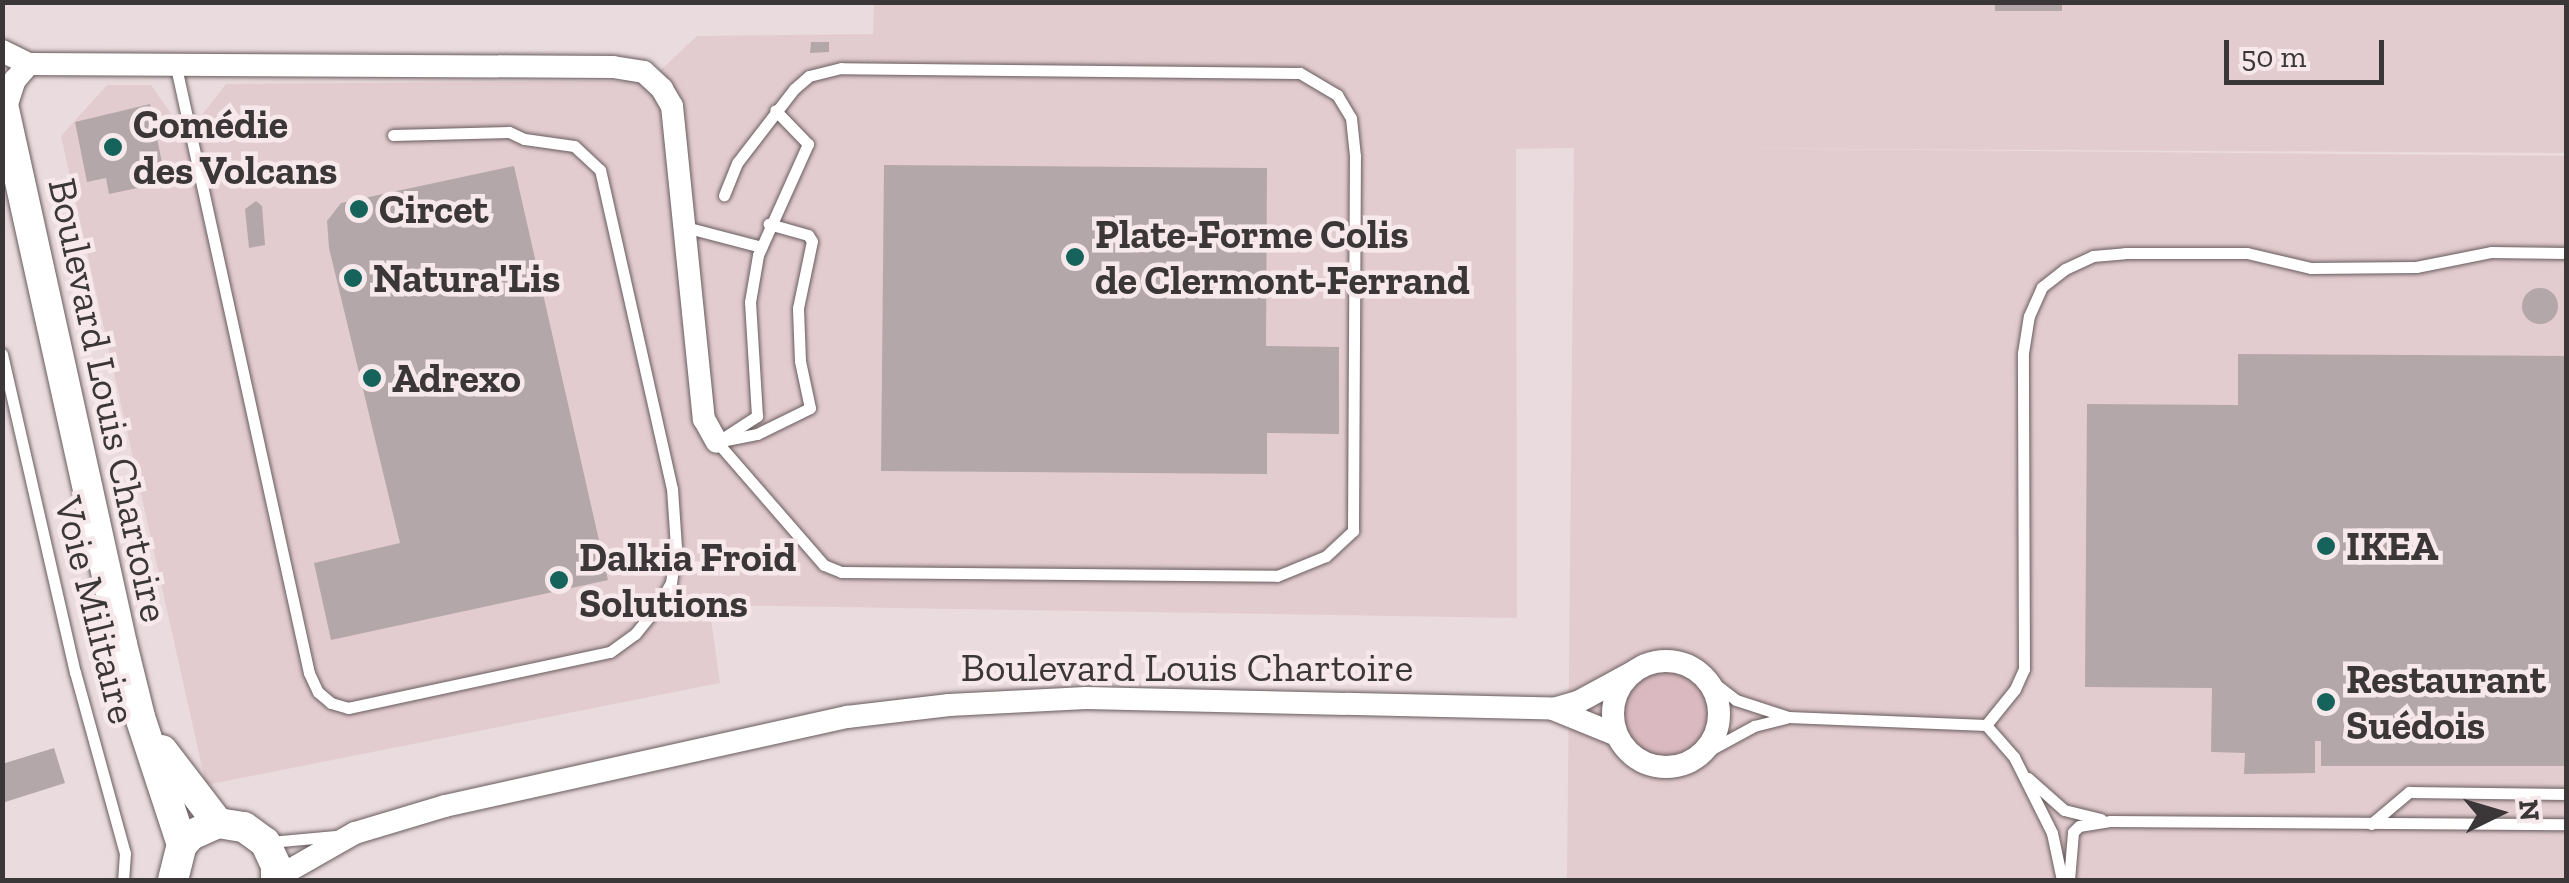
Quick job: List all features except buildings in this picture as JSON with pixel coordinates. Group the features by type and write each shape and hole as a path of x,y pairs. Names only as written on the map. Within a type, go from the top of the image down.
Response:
{"main road":[{"name":"Boulevard Louis Chartoire","path":"4,105 140,718 182,846"},
{"name":"Boulevard Louis Chartoire","path":"140,718 196,799 218,823"},
{"path":"173,880 182,846 192,835 218,823 244,826 266,842 276,879"}],"street":[{"path":"2,51 28,64 613,67 644,72 662,88 672,106 704,418 717,442"},
{"path":"4,105 15,80 28,64"},
{"path":"1553,708 1578,702 1632,672 1667,660 1701,673 1718,699 1717,730 1699,756 1670,768 1655,766 1626,750 1617,735 1614,701 1632,672"},
{"name":"Boulevard Louis Chartoire","path":"276,879 356,834 445,806 847,717 949,705 1086,698 1553,708"},
{"path":"1553,708 1617,735"}],"lane":[{"path":"176,67 309,673 318,692 331,704 348,708 610,652 635,634 658,606 671,583 676,547 672,489 600,170 574,146 524,139 510,132 392,135"},
{"path":"717,442 824,566 840,572 1277,576 1326,556 1353,531 1354,156 1350,118 1337,96 1300,73 840,68 809,76 775,110 738,163 724,195"},
{"path":"717,442 757,416 750,302 769,224 808,144 775,110"},
{"path":"717,442 757,434 810,408 800,360 798,308 812,241 808,236 769,224"},
{"path":"685,226 761,247"},
{"path":"1986,726 2015,689 2024,669 2023,353 2028,316 2042,287 2065,268 2093,256 2125,254 2246,253 2328,268 2416,267 2491,252 2566,253"},
{"name":"Voie Militaire","path":"2,354 75,672 125,853 123,880"},
{"path":"1701,673 1736,700 1756,710 1788,717 1986,726 2020,769 2064,810 2110,821"},
{"path":"1699,756 1754,726 1788,717"},
{"path":"2020,769 2052,833 2066,880"},
{"path":"2371,824 2409,792 2566,794"},
{"path":"2066,880 2073,832 2078,826 2110,821 2566,824"},
{"path":"266,842 356,834"}],"shaded area":[{"path":"874,3 2566,3 2566,153 1708,148 2566,156 2566,880 1567,880 1574,148 1516,149 1517,618 709,605 720,683 206,785 61,136 107,85 151,85 177,122 201,116 226,84 649,81 697,36 873,34"},
{"path":"1667,670 1698,683 1711,714 1698,745 1667,758 1636,745 1623,714 1636,683"}],"place":[{"name":"Comédie des Volcans","path":"113,147"},
{"name":"Circet","path":"359,209"},
{"name":"Plate-Forme Colis de Clermont-Ferrand","path":"1075,257"},
{"name":"Natura'Lis","path":"353,278"},
{"name":"Adrexo","path":"372,378"},
{"name":"IKEA","path":"2326,546"},
{"name":"Dalkia Froid Solutions","path":"559,580"},
{"name":"Restaurant Suédois","path":"2326,702"}]}
